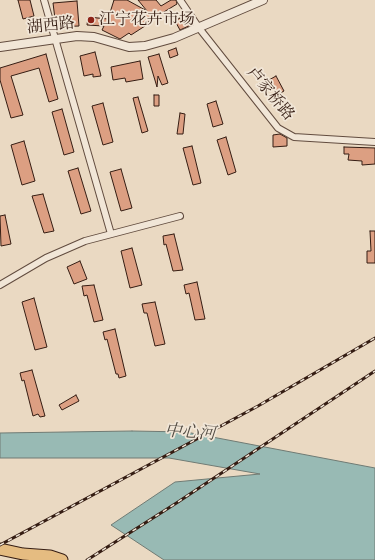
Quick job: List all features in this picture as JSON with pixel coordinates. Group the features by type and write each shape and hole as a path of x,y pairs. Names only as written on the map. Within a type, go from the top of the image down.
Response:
{"highway":[{"path":"0,549 23,554 50,556 62,560"}],"street":[{"path":"44,0 111,234"},
{"name":"卢家桥路","path":"180,0 199,28 278,128 294,137 375,142"},
{"name":"湖西路","path":"0,47 54,38 77,36 94,37 129,47 145,46 199,28 263,0"},
{"path":"0,285 46,258 85,241 180,216"}],"water":[{"name":"中心河","path":"132,431 186,432 375,468 375,560 164,560 111,525 175,482 260,474 169,458 0,458 0,433"}],"building":[{"path":"18,0 30,0 34,16 23,19"},
{"path":"114,0 127,0 147,11 138,0 156,0 161,6 171,0 176,0 177,4 144,24 145,26 131,35 129,33 120,39 102,30 104,26 87,25 88,17 108,19"},
{"path":"77,1 79,26 56,27 53,3"},
{"path":"180,18 183,23 189,21 191,25 180,30 175,21"},
{"path":"176,48 178,55 170,58 168,51"},
{"path":"95,52 101,76 93,77 93,74 84,76 80,56"},
{"path":"46,54 58,99 49,102 39,68 11,76 23,115 11,118 0,80 0,68"},
{"path":"159,54 168,83 162,85 158,76 157,87 148,57"},
{"path":"140,61 143,79 126,82 125,78 113,80 111,67"},
{"path":"276,76 284,91 277,95 269,80"},
{"path":"154,95 159,95 159,106 154,106"},
{"path":"138,97 148,131 142,133 133,98"},
{"path":"216,101 223,124 213,127 207,104"},
{"path":"103,103 113,142 103,145 92,106"},
{"path":"62,109 74,152 64,155 52,112"},
{"path":"180,113 185,114 183,134 177,134"},
{"path":"280,134 287,138 287,146 273,147 273,135"},
{"path":"226,137 236,172 228,175 217,140"},
{"path":"24,141 35,181 22,185 11,145"},
{"path":"192,146 201,183 193,185 183,148"},
{"path":"344,147 375,148 375,164 362,165 362,161 348,160 349,154 344,154"},
{"path":"78,168 91,211 81,214 68,171"},
{"path":"121,169 132,208 121,211 110,172"},
{"path":"43,194 54,231 44,233 32,196"},
{"path":"5,215 11,244 1,246 0,216"},
{"path":"370,231 375,231 375,263 367,263 367,251 371,251"},
{"path":"174,234 183,270 173,271 166,244 164,245 163,236"},
{"path":"132,248 142,285 130,288 121,251"},
{"path":"80,261 87,279 74,284 67,267"},
{"path":"197,282 205,319 195,320 189,293 186,294 184,285"},
{"path":"94,285 103,320 94,322 87,295 84,296 82,286"},
{"path":"34,298 47,347 35,350 22,302"},
{"path":"155,302 165,344 155,346 147,313 144,313 142,304"},
{"path":"115,329 126,376 119,378 118,374 116,374 107,339 105,340 103,332"},
{"path":"32,370 45,416 40,417 38,414 33,416 24,380 22,381 20,373"},
{"path":"76,395 79,401 62,410 59,405"}],"railway":[{"path":"0,545 258,406 375,338"},
{"path":"87,560 178,502 375,371"}],"place":[{"name":"江宁花卉市场","path":"91,20"}]}
